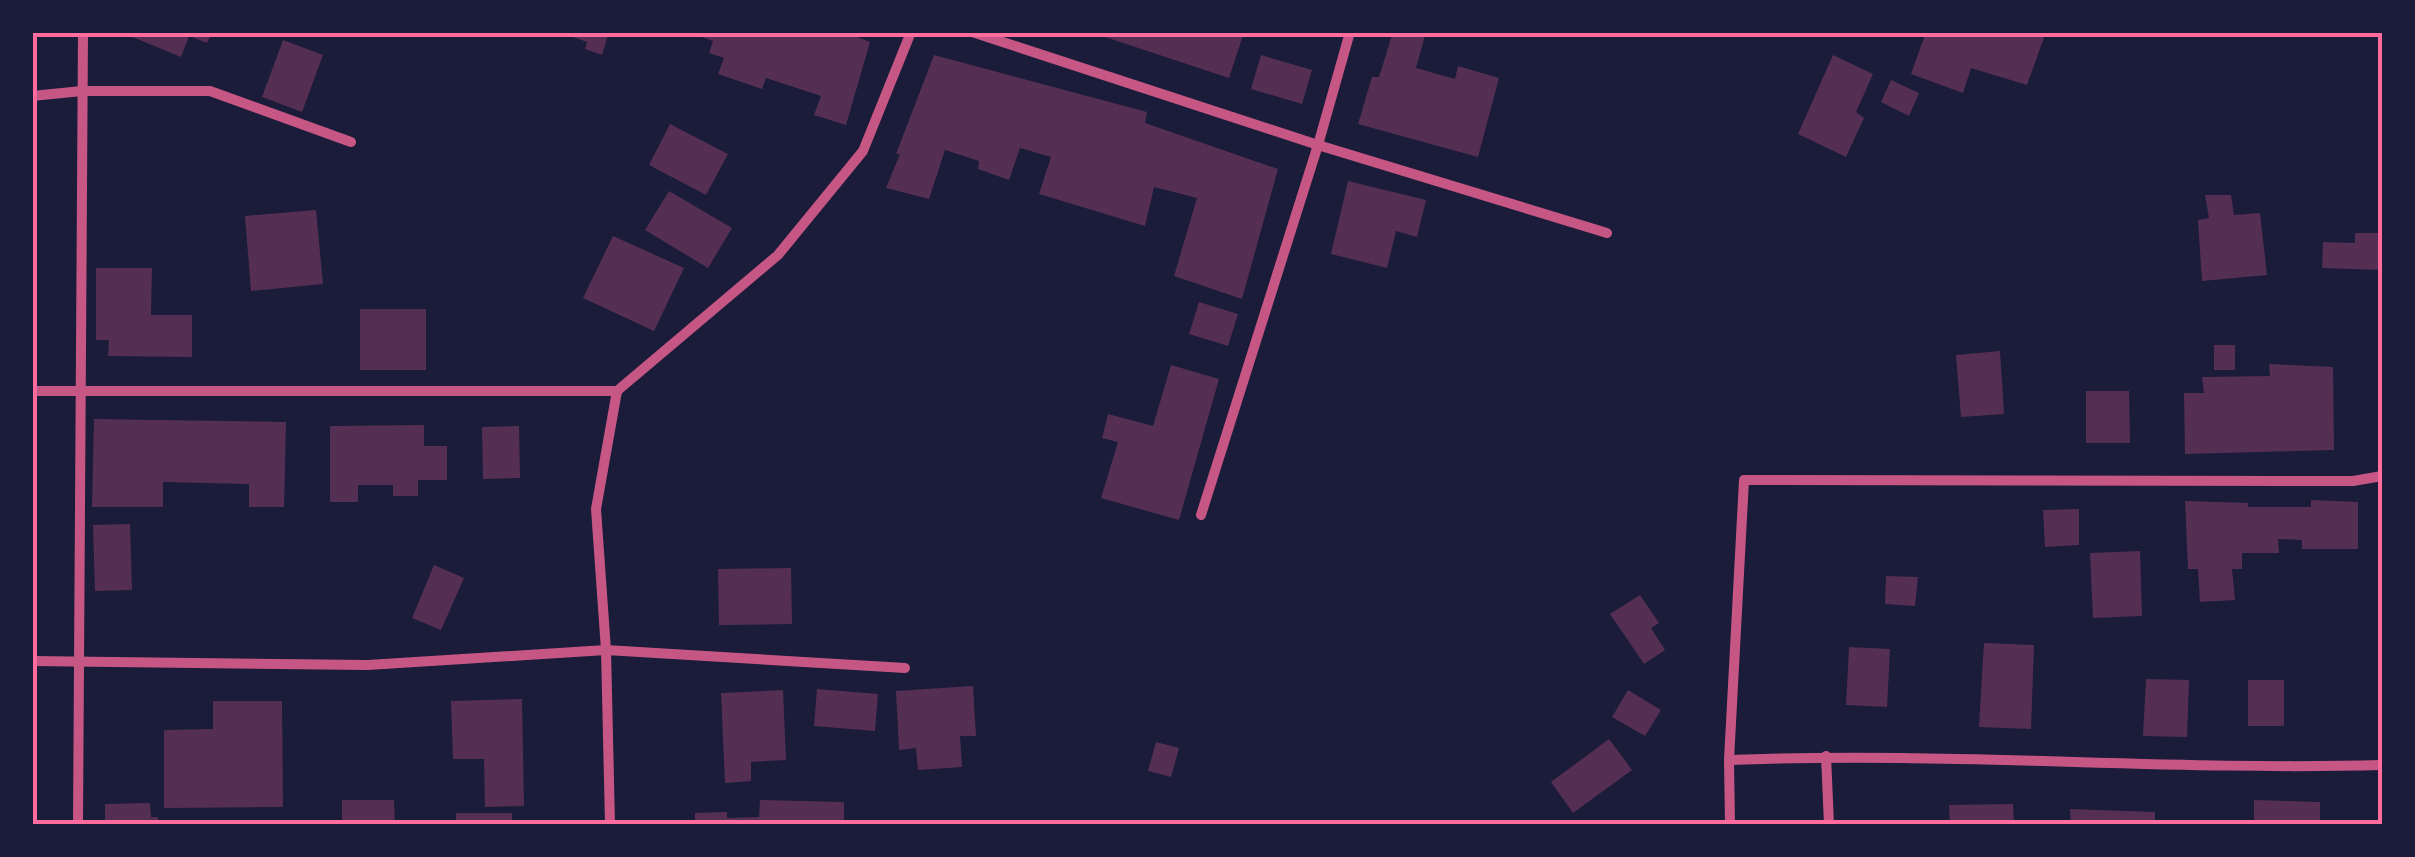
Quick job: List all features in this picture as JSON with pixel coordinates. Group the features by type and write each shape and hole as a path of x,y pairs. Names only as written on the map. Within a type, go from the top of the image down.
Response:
{"street":[{"path":"78,824 82,32"},
{"path":"32,391 616,391 778,255 863,151 910,32"},
{"path":"972,32 1318,145 1607,233"},
{"path":"1200,514 1318,145 1350,32"},
{"path":"32,96 82,91 210,91 351,142"},
{"path":"610,824 606,650 596,509 616,391"},
{"path":"1730,824 1729,760 1744,480 2353,480 2382,476"},
{"path":"32,661 368,665 606,650 905,668"},
{"path":"1729,760 1826,756 2297,767 2382,765"},
{"path":"1826,756 1829,824"}],"building":[{"path":"132,32 212,32 207,43 189,36 181,57 130,36"},
{"path":"559,32 609,32 602,55 585,49 587,42"},
{"path":"688,32 845,32 870,42 846,125 814,115 821,96 766,78 762,89 718,74 724,58 709,53 713,41"},
{"path":"1090,32 1244,32 1229,78"},
{"path":"1393,32 1426,32 1416,68 1455,79 1458,66 1499,78 1478,157 1358,124 1372,77 1379,77"},
{"path":"1926,32 2046,32 2027,85 1971,68 1963,93 1911,74"},
{"path":"283,40 323,55 302,112 262,97"},
{"path":"934,55 1147,112 1145,123 1278,169 1242,299 1174,276 1197,198 1154,187 1145,226 1039,194 1051,157 1020,148 1009,180 978,169 979,161 945,150 929,199 886,188"},
{"path":"1261,55 1312,70 1302,104 1251,89"},
{"path":"1833,55 1873,74 1856,112 1864,118 1846,157 1798,134"},
{"path":"1891,80 1919,93 1909,116 1881,102"},
{"path":"670,124 728,154 706,195 649,165"},
{"path":"1348,181 1426,200 1417,237 1396,231 1387,268 1331,254"},
{"path":"669,191 732,228 708,268 645,230"},
{"path":"2205,195 2231,195 2234,215 2260,213 2267,275 2202,281 2198,220 2209,218"},
{"path":"316,210 323,284 251,291 245,216"},
{"path":"2355,233 2382,233 2382,270 2322,268 2323,242 2355,243"},
{"path":"613,236 684,268 654,331 583,298"},
{"path":"96,268 152,268 151,315 192,315 192,357 108,356 109,340 96,340"},
{"path":"1199,302 1238,314 1228,346 1189,334"},
{"path":"360,309 426,309 426,370 360,370"},
{"path":"2214,345 2235,345 2235,370 2214,370"},
{"path":"2000,351 2004,414 1961,417 1956,355"},
{"path":"2269,364 2333,367 2334,450 2185,454 2184,393 2204,393 2202,377 2270,376"},
{"path":"1171,365 1219,379 1179,520 1101,498 1118,442 1102,438 1108,414 1153,426"},
{"path":"2086,391 2129,391 2130,443 2086,443"},
{"path":"94,419 286,422 284,507 249,507 249,484 163,482 163,507 92,507"},
{"path":"424,425 424,446 447,446 447,480 418,480 418,496 393,496 393,485 358,485 358,502 330,502 330,426"},
{"path":"519,426 520,478 483,479 482,427"},
{"path":"2311,500 2358,502 2358,549 2302,549 2302,540 2278,539 2279,553 2242,553 2242,569 2232,569 2235,600 2200,602 2198,569 2188,569 2185,501 2311,507"},
{"path":"2079,509 2079,545 2045,547 2043,510"},
{"path":"130,524 132,590 95,591 93,525"},
{"path":"2140,551 2142,616 2093,618 2090,553"},
{"path":"434,565 464,578 441,630 412,618"},
{"path":"791,568 792,624 719,625 718,569"},
{"path":"1886,576 1918,577 1915,606 1885,604"},
{"path":"1640,595 1659,623 1651,628 1665,650 1644,664 1610,614"},
{"path":"1984,643 2034,645 2031,729 1979,727"},
{"path":"1849,647 1890,649 1887,707 1846,705"},
{"path":"2146,679 2189,680 2187,737 2143,736"},
{"path":"2248,680 2284,680 2284,726 2248,726"},
{"path":"973,686 976,736 960,736 962,767 918,770 916,748 899,750 896,691"},
{"path":"817,689 878,694 875,731 814,726"},
{"path":"783,690 786,760 751,762 751,781 725,783 721,693"},
{"path":"1628,690 1661,710 1645,736 1612,717"},
{"path":"522,699 524,806 485,807 484,759 453,759 451,701"},
{"path":"213,701 282,701 283,807 164,808 164,730 213,729"},
{"path":"1609,739 1632,770 1573,813 1551,782"},
{"path":"1156,742 1179,748 1171,777 1148,771"},
{"path":"342,800 394,800 395,824 342,824"},
{"path":"760,800 844,802 844,824 695,824 695,813 759,817"},
{"path":"2254,800 2320,802 2320,824 2254,824"},
{"path":"150,803 151,817 158,817 158,824 105,824 105,804"},
{"path":"2013,804 2014,824 1950,824 1949,805"},
{"path":"2070,809 2155,812 2155,824 2071,824"},
{"path":"456,813 512,813 512,824 456,824"}]}
